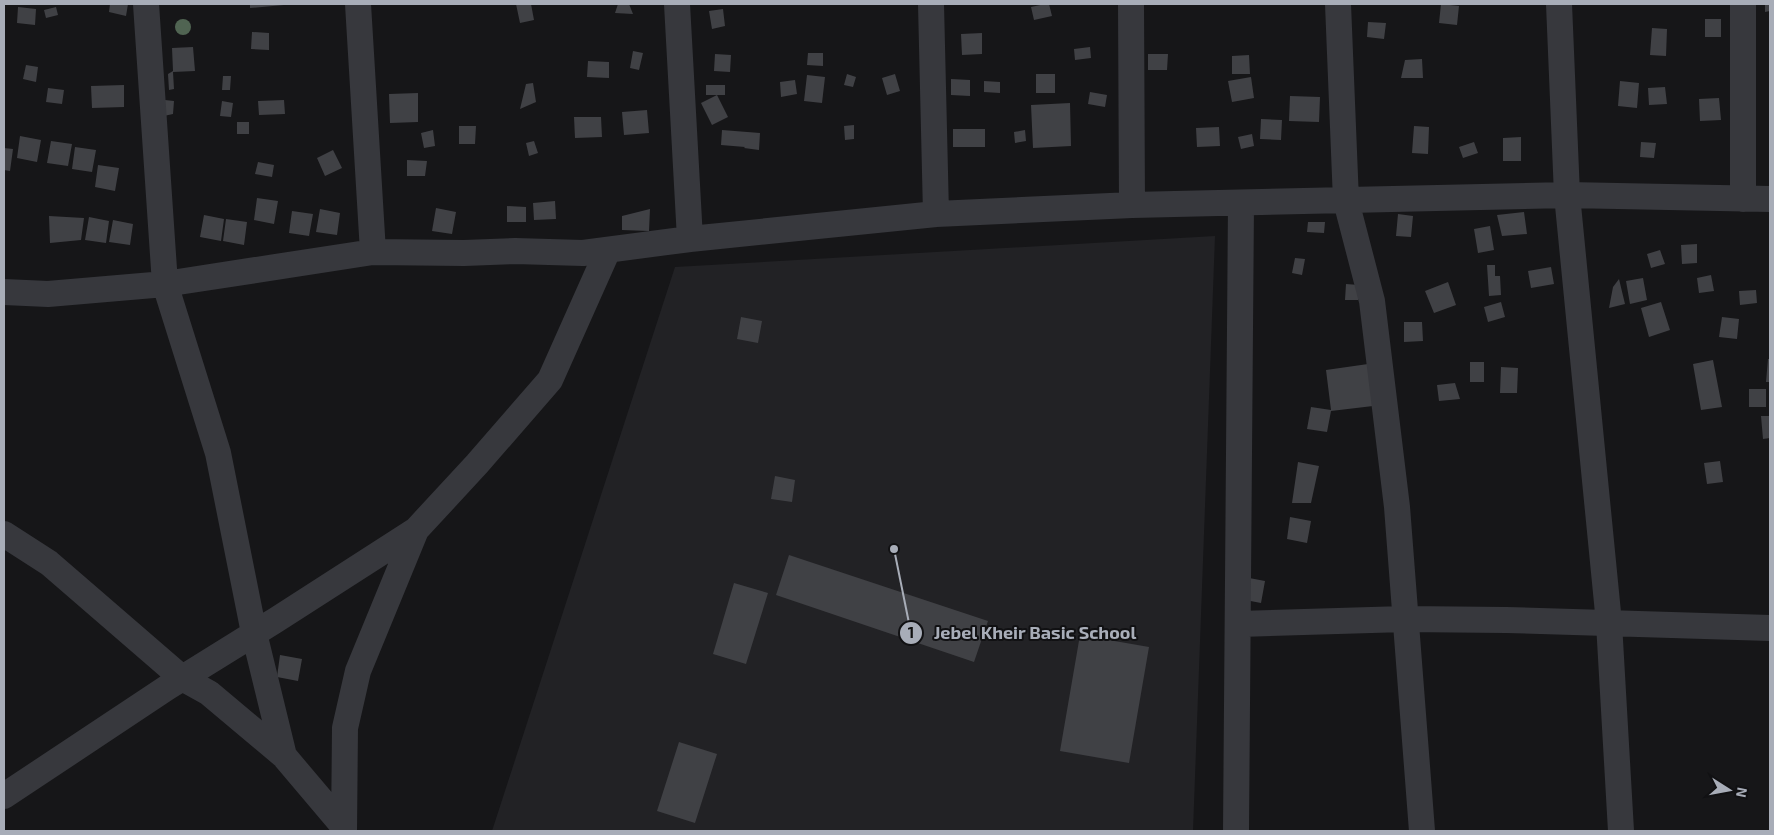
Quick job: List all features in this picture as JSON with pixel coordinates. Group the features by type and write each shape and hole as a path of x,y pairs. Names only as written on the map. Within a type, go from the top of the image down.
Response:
{"street":[{"path":"146,4 165,284 218,453 254,634 284,756"},
{"path":"358,4 373,252"},
{"path":"677,4 690,239"},
{"path":"931,4 936,214"},
{"path":"1131,4 1132,205"},
{"path":"1338,4 1346,201 1372,301 1397,507 1422,831"},
{"path":"1559,4 1567,195 1608,623 1621,831"},
{"path":"1743,4 1743,198"},
{"path":"4,292 48,294 165,284 373,252 464,253 515,251 584,253 690,239 936,214 1132,205 1567,195 1770,199"},
{"path":"1236,831 1241,203"},
{"path":"4,796 182,678 416,530 477,464 550,380 608,250"},
{"path":"344,829 345,728 358,671 416,530"},
{"path":"4,534 49,563 182,678 209,693 284,756 344,829"},
{"path":"1239,624 1405,619 1770,628"}],"shaded area":[{"path":"1215,236 1193,831 492,831 675,267"}],"building":[{"path":"110,4 128,4 126,16 109,12"},
{"path":"250,4 284,4 284,5 250,8"},
{"path":"516,4 531,4 534,20 520,23"},
{"path":"618,4 629,4 633,14 615,13"},
{"path":"1049,4 1052,16 1034,20 1031,7"},
{"path":"1441,4 1459,6 1457,25 1439,23"},
{"path":"1765,4 1770,4 1770,11 1765,12"},
{"path":"18,7 36,9 35,25 17,23"},
{"path":"56,7 58,15 46,18 44,10"},
{"path":"723,9 725,26 712,29 709,11"},
{"path":"1705,19 1721,19 1721,37 1705,37"},
{"path":"1368,22 1386,23 1384,39 1367,37"},
{"path":"1652,28 1667,29 1666,56 1650,55"},
{"path":"252,32 269,33 269,50 251,49"},
{"path":"982,33 982,54 962,55 961,34"},
{"path":"193,47 195,71 173,72 174,89 169,90 168,74 173,71 172,48"},
{"path":"1090,47 1091,58 1075,60 1074,49"},
{"path":"633,51 643,53 639,70 630,68"},
{"path":"808,53 823,53 823,66 807,65"},
{"path":"715,54 731,55 730,72 714,71"},
{"path":"1148,54 1168,54 1167,70 1148,70"},
{"path":"1249,55 1250,74 1232,74 1232,56"},
{"path":"1422,59 1423,78 1401,78 1405,60"},
{"path":"588,61 609,62 609,78 587,77"},
{"path":"26,65 38,67 36,82 23,79"},
{"path":"847,74 856,77 853,87 844,85"},
{"path":"895,74 900,91 887,95 882,78"},
{"path":"1036,74 1055,74 1055,93 1036,93"},
{"path":"807,75 825,77 822,103 804,101"},
{"path":"223,76 231,76 230,90 222,90"},
{"path":"1251,77 1254,98 1232,102 1228,81"},
{"path":"951,79 970,80 970,96 951,95"},
{"path":"795,80 797,94 781,97 780,82"},
{"path":"984,81 1000,82 1000,93 984,92"},
{"path":"1620,81 1639,83 1637,108 1618,106"},
{"path":"533,83 536,102 520,109 526,84"},
{"path":"124,85 124,107 92,108 91,86"},
{"path":"706,85 725,85 725,95 706,95"},
{"path":"1665,87 1667,104 1649,105 1648,88"},
{"path":"48,88 64,90 62,104 46,102"},
{"path":"1090,92 1107,95 1105,107 1088,104"},
{"path":"418,93 418,122 390,123 389,94"},
{"path":"717,95 728,117 712,125 701,103"},
{"path":"1290,96 1320,97 1319,122 1289,121"},
{"path":"1719,98 1721,120 1700,121 1699,99"},
{"path":"165,100 174,101 173,114 159,117"},
{"path":"284,100 285,114 259,115 258,101"},
{"path":"222,101 233,103 231,117 220,116"},
{"path":"1070,103 1071,146 1033,148 1031,105"},
{"path":"647,110 649,133 624,135 622,112"},
{"path":"574,117 601,117 602,137 575,138"},
{"path":"1261,119 1282,120 1281,140 1260,139"},
{"path":"237,122 249,122 249,134 237,134"},
{"path":"854,125 854,139 845,140 844,126"},
{"path":"459,126 476,126 475,144 459,144"},
{"path":"1414,126 1429,127 1428,154 1412,153"},
{"path":"1219,127 1220,146 1197,147 1196,128"},
{"path":"953,129 985,129 985,147 953,147"},
{"path":"433,130 435,146 424,148 421,133"},
{"path":"722,130 760,133 759,150 721,145"},
{"path":"1025,130 1026,141 1015,143 1014,132"},
{"path":"1252,134 1254,146 1241,149 1238,137"},
{"path":"20,136 41,140 37,162 17,158"},
{"path":"1521,137 1521,161 1503,161 1503,138"},
{"path":"51,141 72,144 68,166 47,163"},
{"path":"534,141 538,153 529,156 526,143"},
{"path":"1474,142 1478,153 1463,158 1459,147"},
{"path":"1641,142 1656,143 1654,158 1640,157"},
{"path":"75,147 96,150 92,172 72,169"},
{"path":"4,148 13,149 10,171 4,170"},
{"path":"333,150 342,168 325,176 317,158"},
{"path":"407,160 427,161 425,176 407,176"},
{"path":"258,162 274,165 272,177 255,174"},
{"path":"98,165 119,168 115,191 95,187"},
{"path":"257,198 278,201 274,224 254,220"},
{"path":"555,201 556,219 534,220 533,203"},
{"path":"507,206 526,207 526,222 507,222"},
{"path":"436,208 456,212 452,234 432,231"},
{"path":"320,209 340,213 337,235 316,232"},
{"path":"650,209 649,231 622,230 622,216"},
{"path":"292,211 313,214 309,236 289,233"},
{"path":"1524,212 1527,234 1502,236 1497,215"},
{"path":"1398,214 1413,216 1411,237 1396,236"},
{"path":"204,215 224,219 221,241 200,237"},
{"path":"49,216 84,218 81,240 50,243"},
{"path":"89,217 109,221 106,243 85,240"},
{"path":"226,219 247,222 244,245 223,241"},
{"path":"113,220 133,224 130,245 109,242"},
{"path":"1308,222 1325,222 1324,233 1307,232"},
{"path":"1490,226 1494,250 1478,253 1474,229"},
{"path":"1697,244 1697,263 1682,264 1681,245"},
{"path":"1660,250 1665,264 1651,268 1647,254"},
{"path":"1295,258 1305,259 1302,275 1292,273"},
{"path":"1487,265 1495,265 1495,276 1500,276 1501,295 1489,296"},
{"path":"1551,267 1554,284 1531,288 1528,271"},
{"path":"1711,275 1714,291 1699,293 1697,278"},
{"path":"1643,278 1647,300 1630,304 1626,281"},
{"path":"1619,279 1625,304 1609,308 1613,287"},
{"path":"1448,282 1456,305 1434,313 1425,291"},
{"path":"1346,284 1359,285 1358,300 1345,300"},
{"path":"1756,290 1757,303 1740,305 1739,291"},
{"path":"1501,302 1505,317 1488,322 1484,307"},
{"path":"1661,302 1670,330 1649,337 1641,308"},
{"path":"741,317 762,321 758,343 737,339"},
{"path":"1722,317 1739,319 1737,339 1719,337"},
{"path":"1404,322 1422,322 1423,341 1404,342"},
{"path":"1768,359 1770,359 1770,382 1766,382"},
{"path":"1713,360 1722,407 1701,410 1693,364"},
{"path":"1470,362 1484,362 1484,382 1470,382"},
{"path":"1368,364 1373,406 1331,411 1327,432 1307,429 1311,407 1331,410 1326,370"},
{"path":"1501,367 1518,368 1517,393 1500,393"},
{"path":"1455,383 1460,399 1439,401 1437,385"},
{"path":"1749,389 1766,389 1766,407 1749,407"},
{"path":"1761,416 1770,416 1770,438 1763,439"},
{"path":"1720,461 1723,482 1707,484 1704,463"},
{"path":"1298,462 1319,466 1311,503 1292,503"},
{"path":"775,476 795,480 792,502 771,499"},
{"path":"1290,517 1311,521 1307,543 1287,539"},
{"path":"789,555 988,621 974,662 776,595"},
{"path":"1244,577 1265,581 1261,603 1240,599"},
{"path":"734,583 768,593 746,664 713,654"},
{"path":"1080,635 1149,647 1129,763 1060,751"},
{"path":"280,655 302,659 298,681 277,677"},
{"path":"679,742 717,754 695,823 657,811"}],"place":[{"name":"Jebel Kheir Basic School","path":"894,549"}]}
